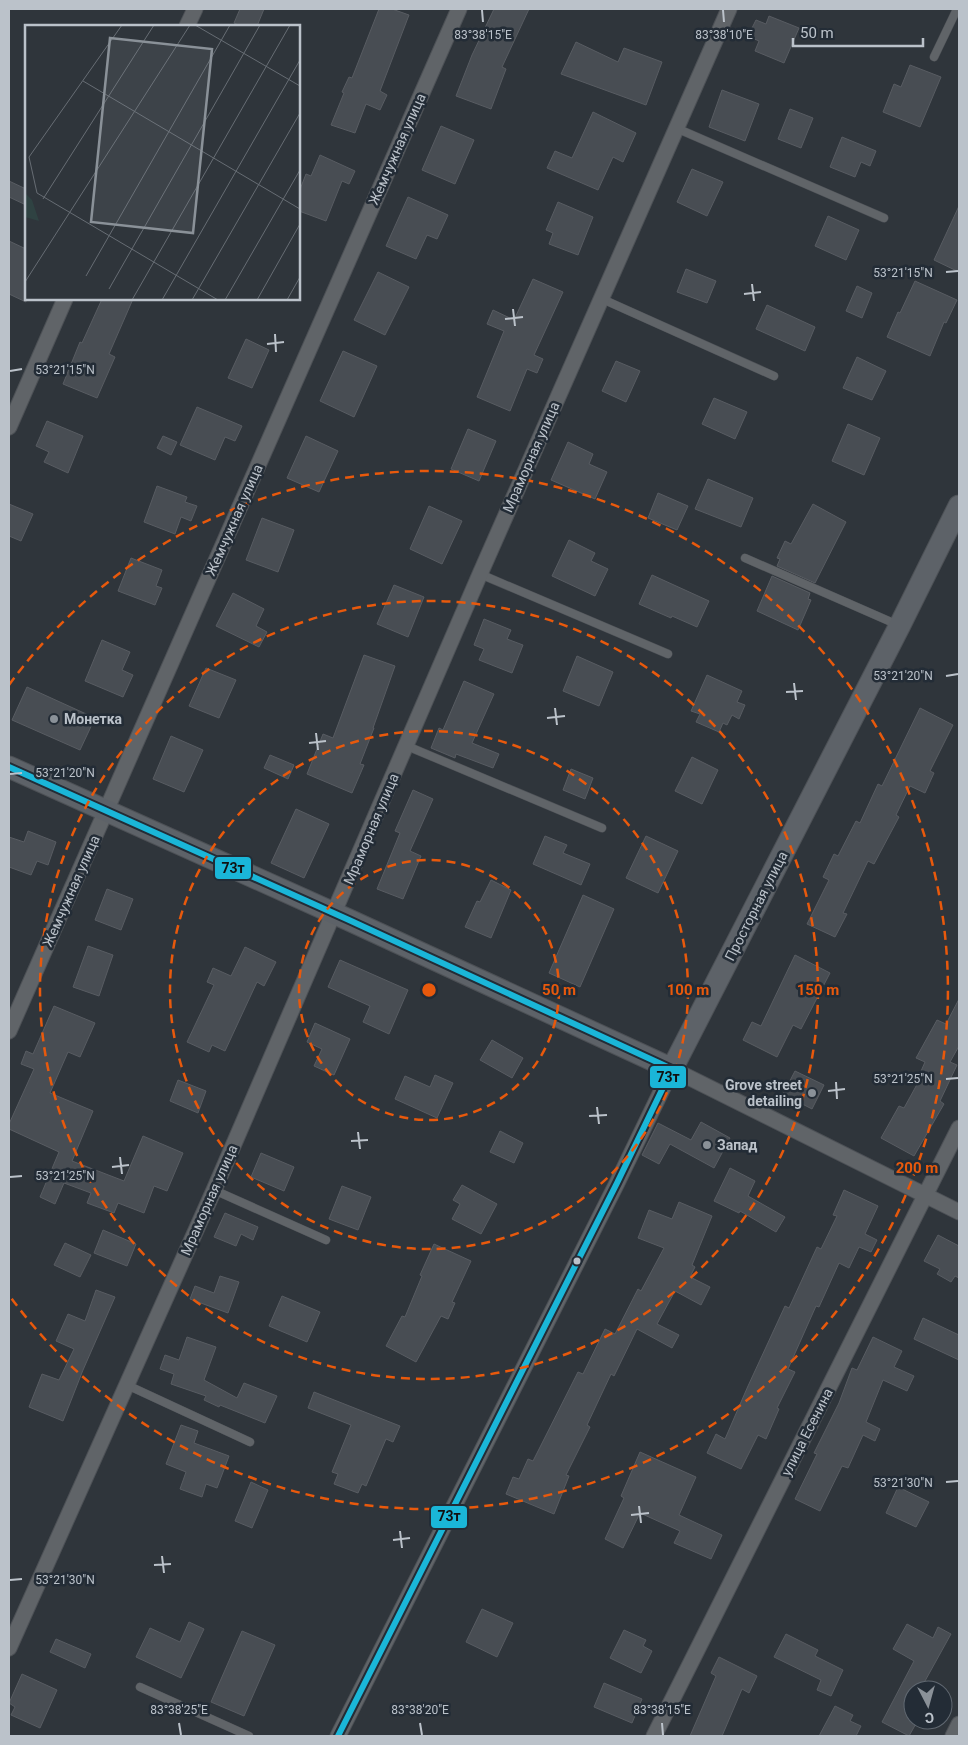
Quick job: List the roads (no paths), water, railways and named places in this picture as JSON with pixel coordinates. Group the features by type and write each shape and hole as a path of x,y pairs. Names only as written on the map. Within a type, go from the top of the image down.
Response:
{"street":[{"path":"187,25 194,9"},
{"name":"Жемчужная улица","path":"9,1031 459,9"},
{"name":"Мраморная улица","path":"9,1648 214,1190 600,298 729,9"},
{"path":"9,427 65,300"},
{"name":"Просторная улица","path":"338,1736 617,1183 672,1069 959,506"},
{"path":"9,767 334,913 672,1069 959,1212"},
{"name":"улица Есенина","path":"654,1736 959,1128"},
{"path":"953,1736 959,1724"}],"lane":[{"path":"934,57 957,9"},
{"path":"676,128 884,218"},
{"path":"600,298 774,376"},
{"path":"745,558 900,625"},
{"path":"480,574 668,654"},
{"path":"407,746 602,828"},
{"path":"214,1190 326,1240"},
{"path":"127,1385 250,1442"},
{"path":"140,1688 249,1736"}],"place":[{"name":"Монетка","path":"54,719"},
{"name":"Grove street detailing","path":"812,1093"},
{"name":"Запад","path":"707,1145"}]}
